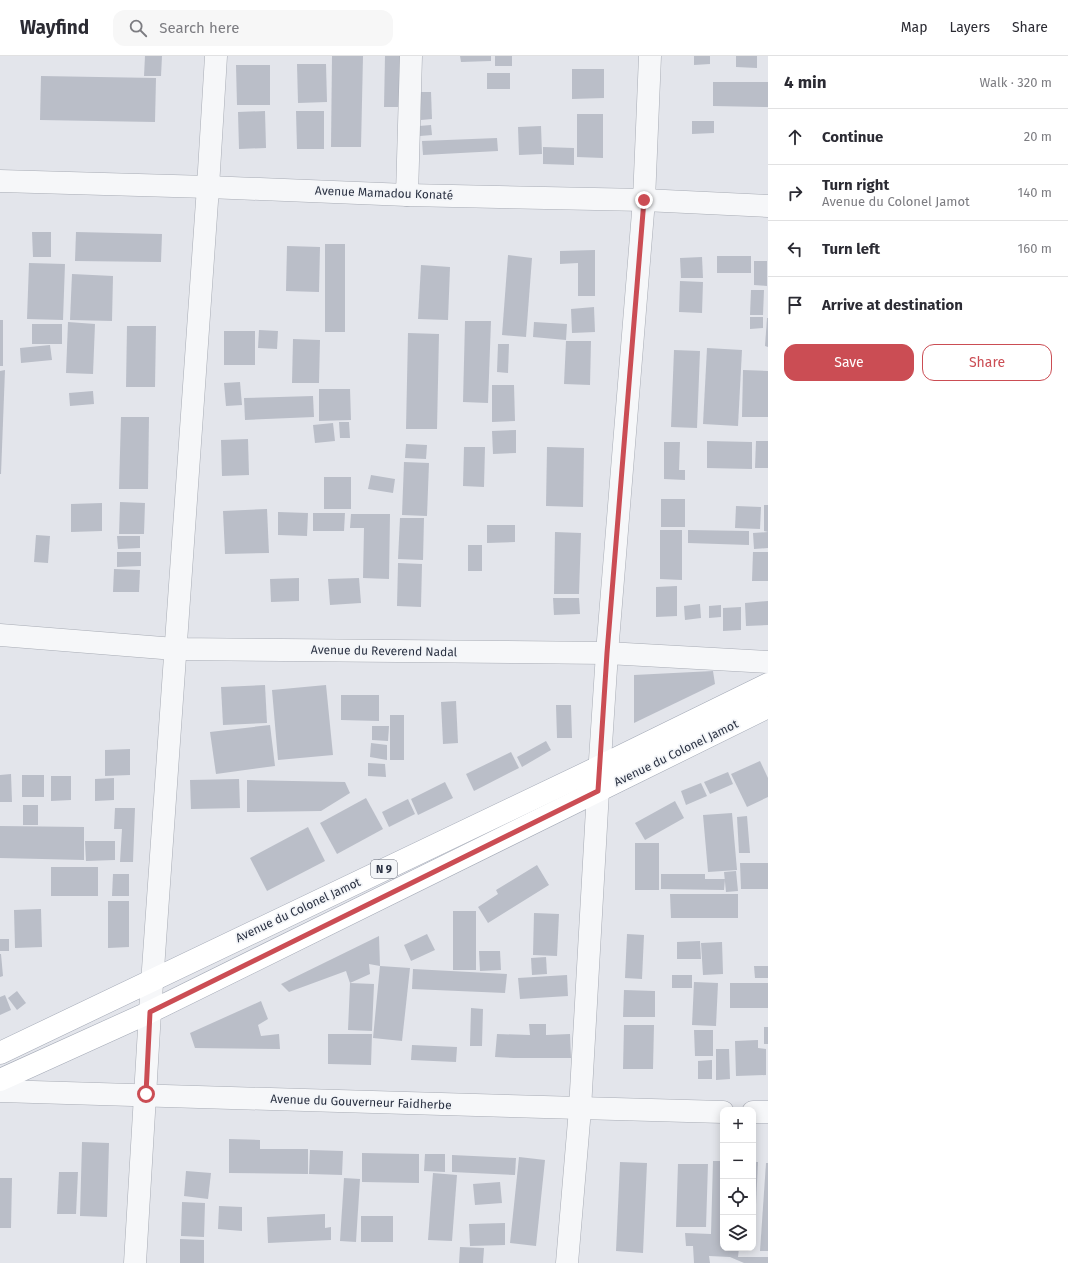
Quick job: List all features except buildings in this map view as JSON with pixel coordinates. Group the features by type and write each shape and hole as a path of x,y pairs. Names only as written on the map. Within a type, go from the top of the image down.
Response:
{"main road":[{"name":"Avenue du Colonel Jamot","path":"0,1053 768,684"},
{"name":"Avenue du Colonel Jamot","path":"0,1080 150,1012 768,707"}],"street":[{"path":"135,1263 152,980 216,56"},
{"path":"407,195 411,56"},
{"path":"568,1263 580,1109 599,766 607,653 644,200 650,56"},
{"name":"Avenue Mamadou Konaté","path":"0,182 208,187 407,195 644,200 768,206"},
{"name":"Avenue du Reverend Nadal","path":"0,636 175,649 607,653 768,662"},
{"name":"Avenue du Gouverneur Faidherbe","path":"0,1091 146,1094 580,1109 720,1112"},
{"path":"756,1112 768,1112"}],"route":[{"path":"146,1094 150,1012 598,791 607,653 644,200"}]}
